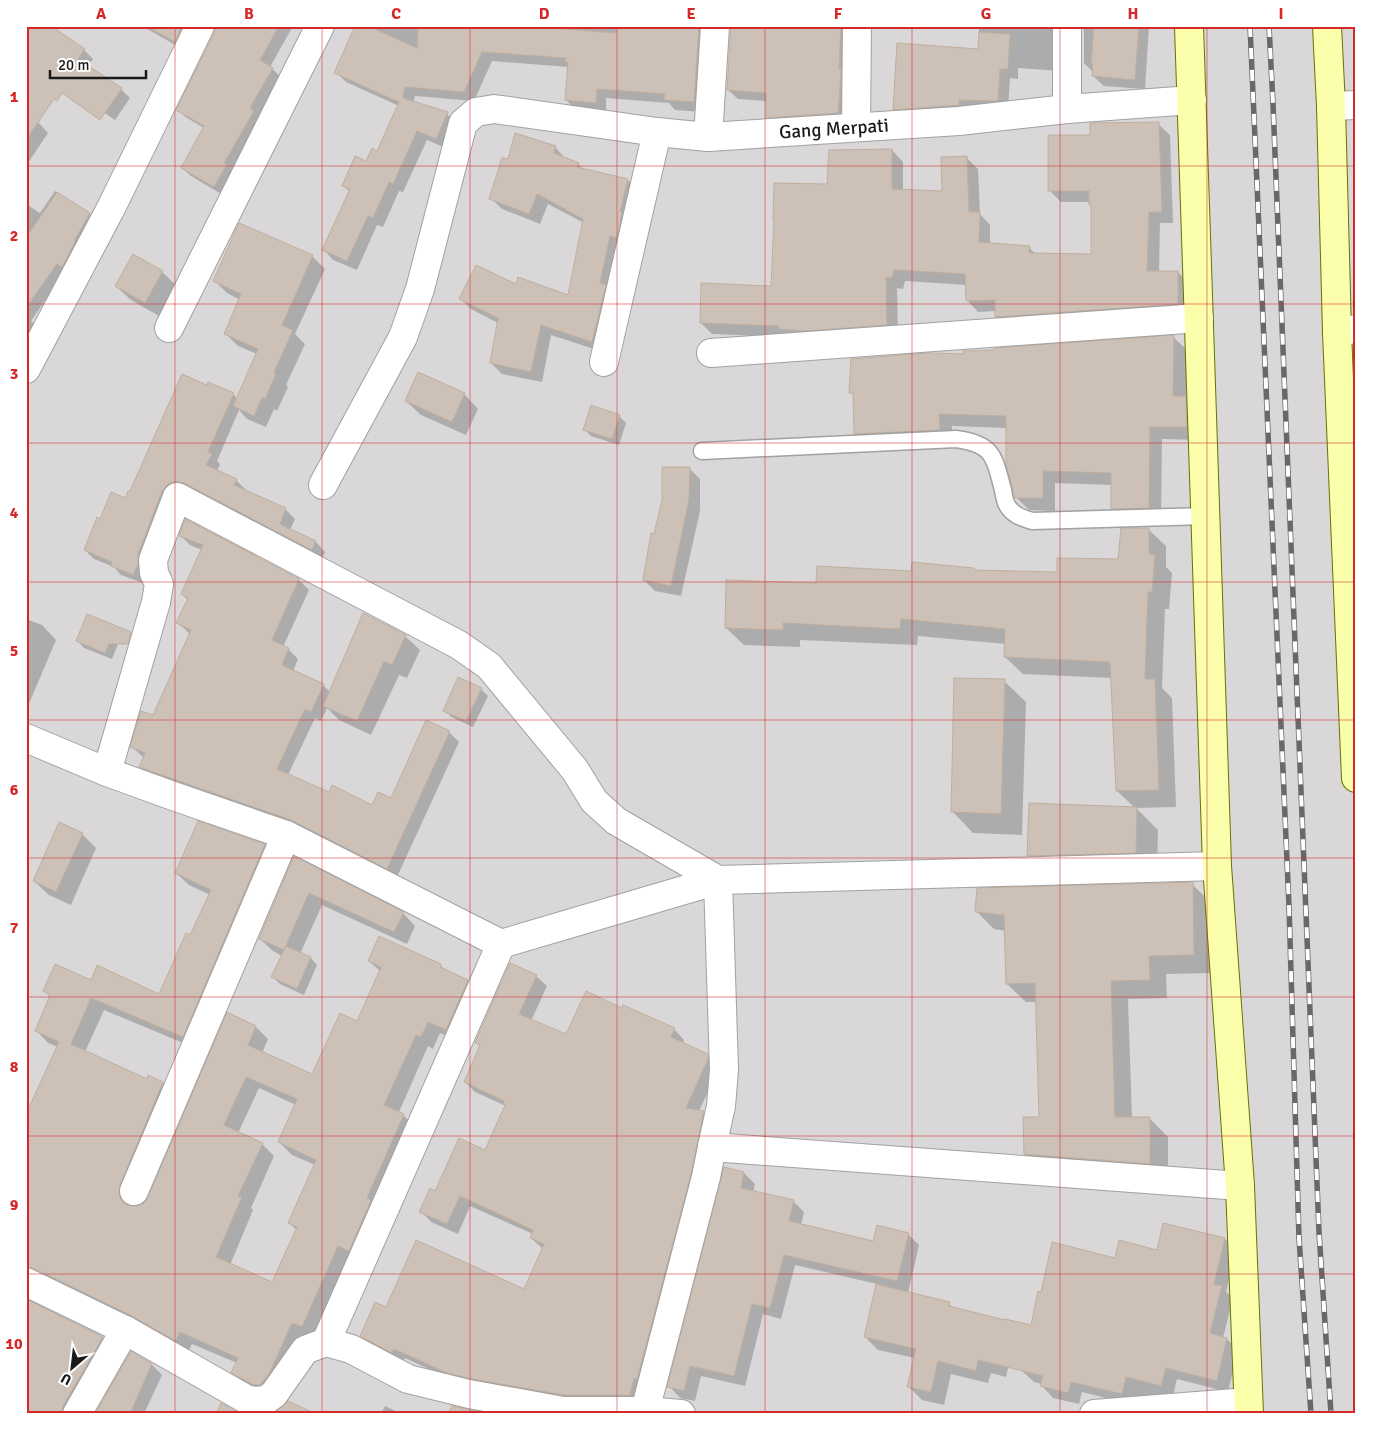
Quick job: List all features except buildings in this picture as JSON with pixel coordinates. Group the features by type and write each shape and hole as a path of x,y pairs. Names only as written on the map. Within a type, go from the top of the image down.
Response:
{"main road":[{"path":"1189,26 1217,866 1240,1186 1249,1408"},
{"path":"1327,26 1344,106 1346,331 1356,778"}],"street":[{"path":"26,369 112,206 200,26"},
{"path":"169,328 320,26"},
{"path":"708,136 715,26"},
{"path":"856,127 857,26"},
{"path":"1067,26 1067,109"},
{"name":"Gang Merpati","path":"323,485 402,337 420,288 463,123 476,112 494,109 657,132 708,136 959,121 1067,109 1192,100"},
{"path":"604,362 657,132"},
{"path":"711,353 1199,318"},
{"path":"107,772 156,602 159,584 154,573 153,560 177,497 459,645 490,666 575,770 594,800 616,820 718,880"},
{"path":"26,738 107,772 286,835 501,944 718,880 1217,866"},
{"path":"134,1192 286,835"},
{"path":"645,1411 706,1177 721,1106 724,1070 718,880"},
{"path":"326,1342 501,944"},
{"path":"712,1147 1240,1186"},
{"path":"26,1282 125,1330 246,1399 254,1401 266,1400 274,1394 305,1350 326,1342 351,1349 408,1379 469,1394 563,1411 645,1411 682,1414"},
{"path":"77,1414 125,1330"},
{"path":"1094,1414 1249,1408"}],"lane":[{"path":"702,451 956,439 973,442 986,448 994,458 1008,507 1019,517 1032,521 1206,516"}],"shaded area":[{"path":"26,26 1356,26 1356,1414 26,1414"}],"railway":[{"path":"1250,26 1289,906 1299,1238 1311,1414"},
{"path":"1269,26 1319,1232 1331,1414"}]}
